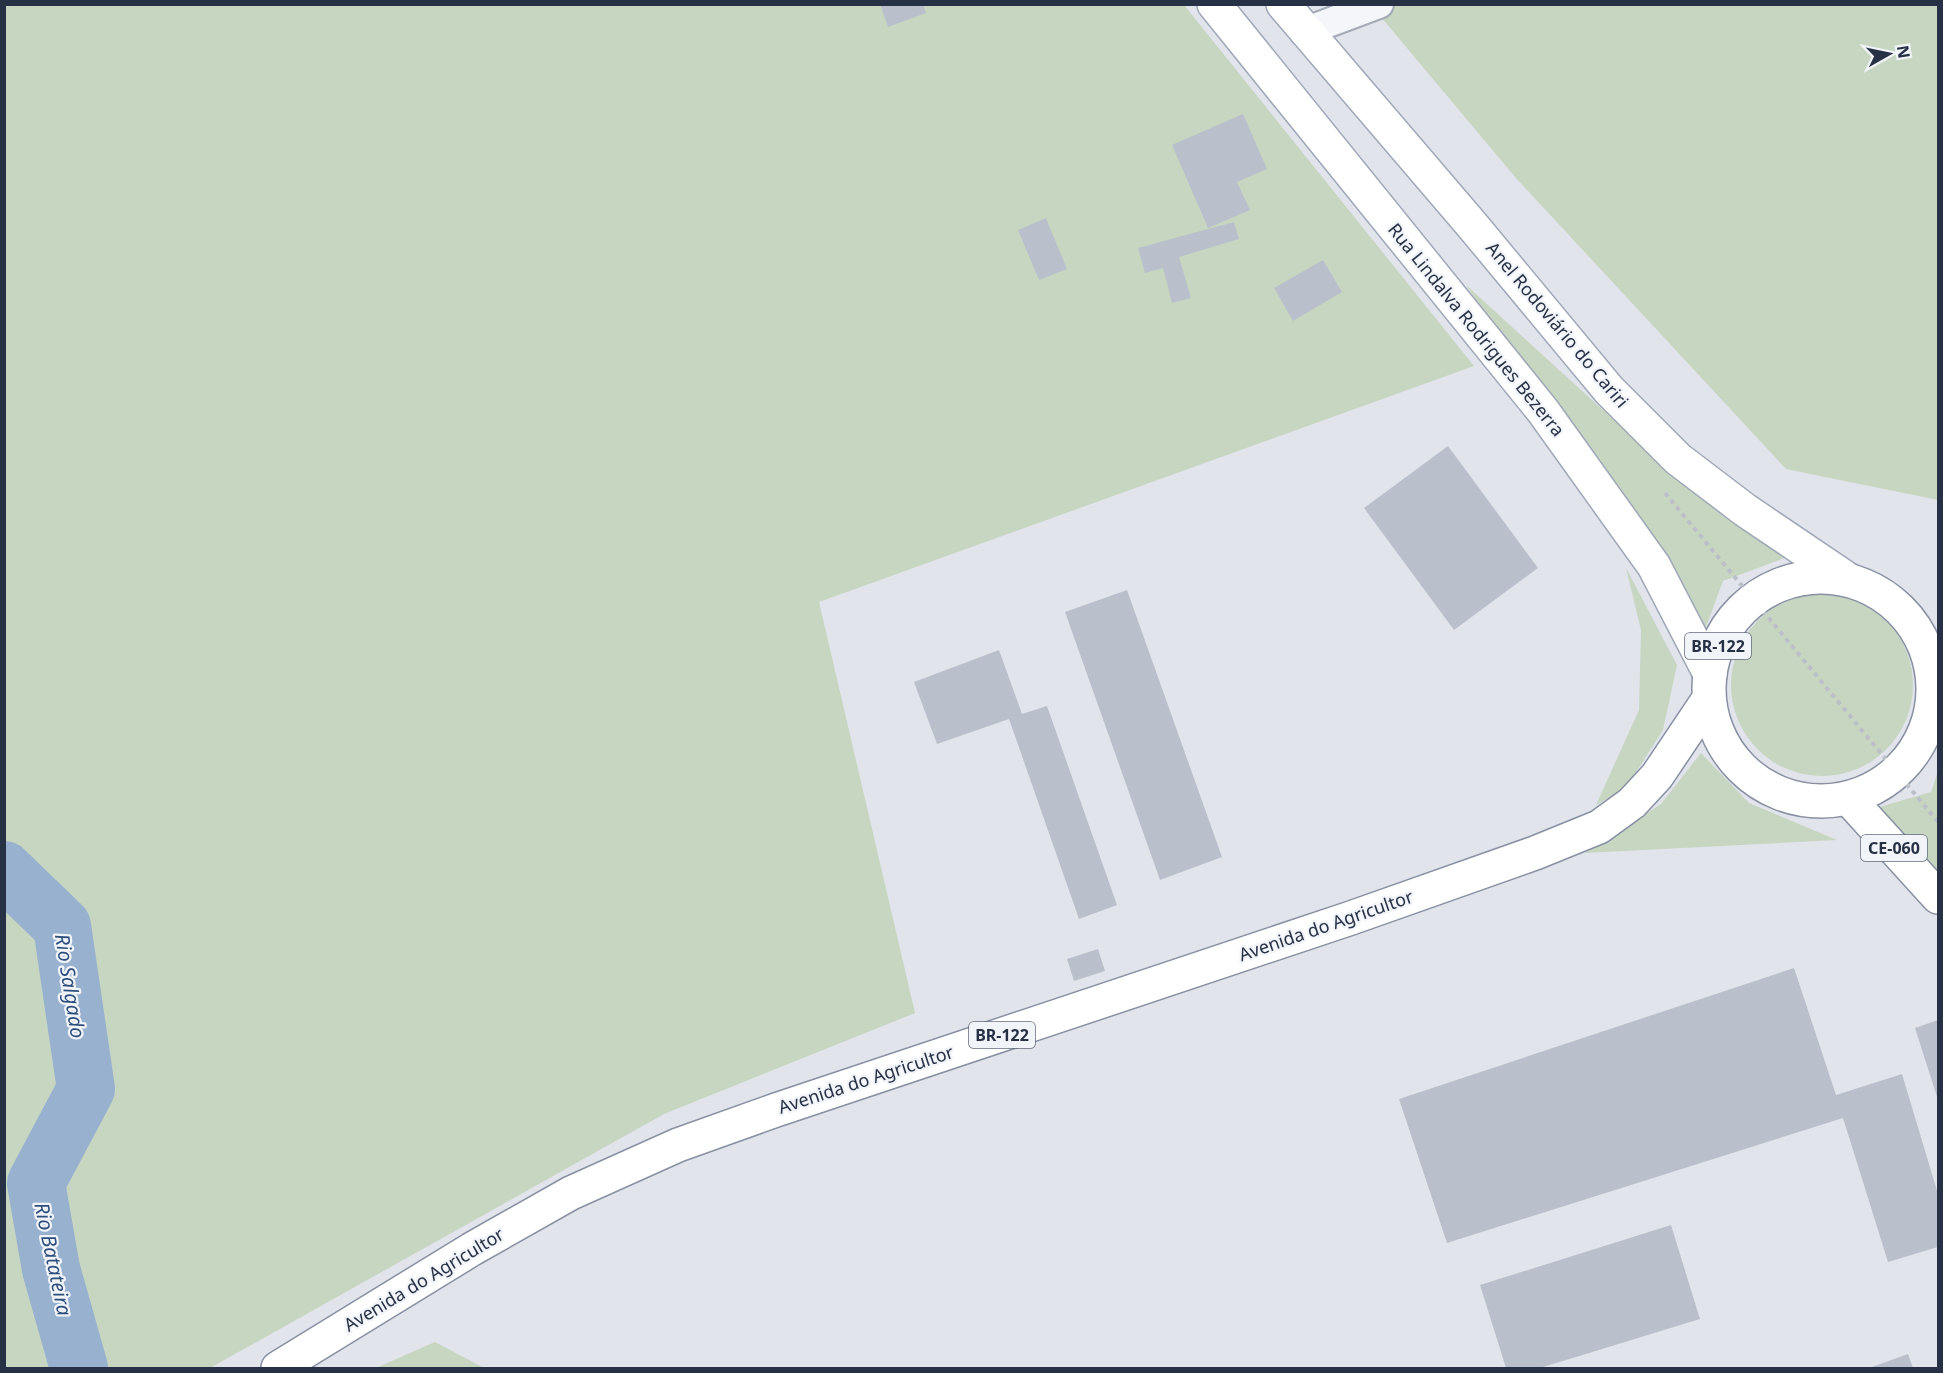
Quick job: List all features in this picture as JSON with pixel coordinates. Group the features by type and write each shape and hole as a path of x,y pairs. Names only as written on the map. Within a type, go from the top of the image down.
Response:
{"main road":[{"name":"Rua Lindalva Rodrigues Bezerra","path":"1214,4 1543,411 1654,566 1709,687"},
{"path":"1283,4 1304,32"},
{"name":"Anel Rodoviário do Cariri","path":"1304,32 1472,225 1609,390 1678,459 1745,510 1847,579 1883,594 1911,620 1929,654 1937,683 1927,733 1907,763 1881,786 1849,799 1812,802 1777,793 1746,774 1723,745 1709,687 1721,637 1743,606 1774,585 1810,576 1847,579"},
{"name":"Avenida do Agricultor","path":"278,1368 472,1249 571,1193 678,1145 776,1110 1351,918 1535,853 1599,827 1632,803 1657,776 1709,687"},
{"name":"CE-060","path":"1849,799 1938,897"}],"street":[{"path":"1304,32 1379,4"}],"green space":[{"path":"5,5 1184,5 1474,366 819,602 915,1013 664,1114 210,1368 5,1368"},
{"path":"1371,5 1938,5 1938,500 1786,469 1515,177"},
{"path":"1466,285 1696,495 1787,557 1723,581 1703,635"},
{"path":"1626,568 1677,665 1663,730 1626,788 1596,805 1639,710 1641,630"},
{"path":"1822,594 1857,601 1886,621 1906,650 1913,685 1906,720 1886,749 1857,769 1822,776 1787,769 1758,749 1738,720 1731,685 1738,650 1758,621 1787,601"},
{"path":"1701,753 1749,803 1837,840 1585,853 1661,804"},
{"path":"1938,771 1938,871 1876,808 1931,792"},
{"path":"435,1342 484,1368 376,1368"}],"building":[{"path":"880,4 923,4 926,13 888,27"},
{"path":"1243,114 1267,169 1237,182 1250,210 1208,228 1172,145"},
{"path":"1046,218 1067,269 1039,280 1018,230"},
{"path":"1234,222 1239,239 1179,257 1191,298 1172,303 1163,268 1145,273 1138,248"},
{"path":"1323,260 1342,292 1293,321 1274,288"},
{"path":"1448,446 1538,568 1454,630 1364,508"},
{"path":"1127,590 1222,857 1160,880 1065,612"},
{"path":"999,650 1022,714 1047,706 1117,905 1079,919 1009,719 937,744 914,682"},
{"path":"1098,949 1105,971 1074,981 1067,959"},
{"path":"1794,968 1836,1095 1902,1074 1938,1194 1938,1247 1888,1262 1843,1118 1447,1243 1399,1099"},
{"path":"1938,1020 1938,1100 1915,1028"},
{"path":"1671,1225 1700,1319 1540,1368 1506,1368 1480,1285"},
{"path":"1908,1354 1913,1368 1869,1368"}],"waterway":[{"name":"Rio Batateira","path":"4,870 62,926 86,1089 36,1183 51,1269 79,1368"}],"water label":[{"name":"Rio Salgado","path":"70,986"}]}
